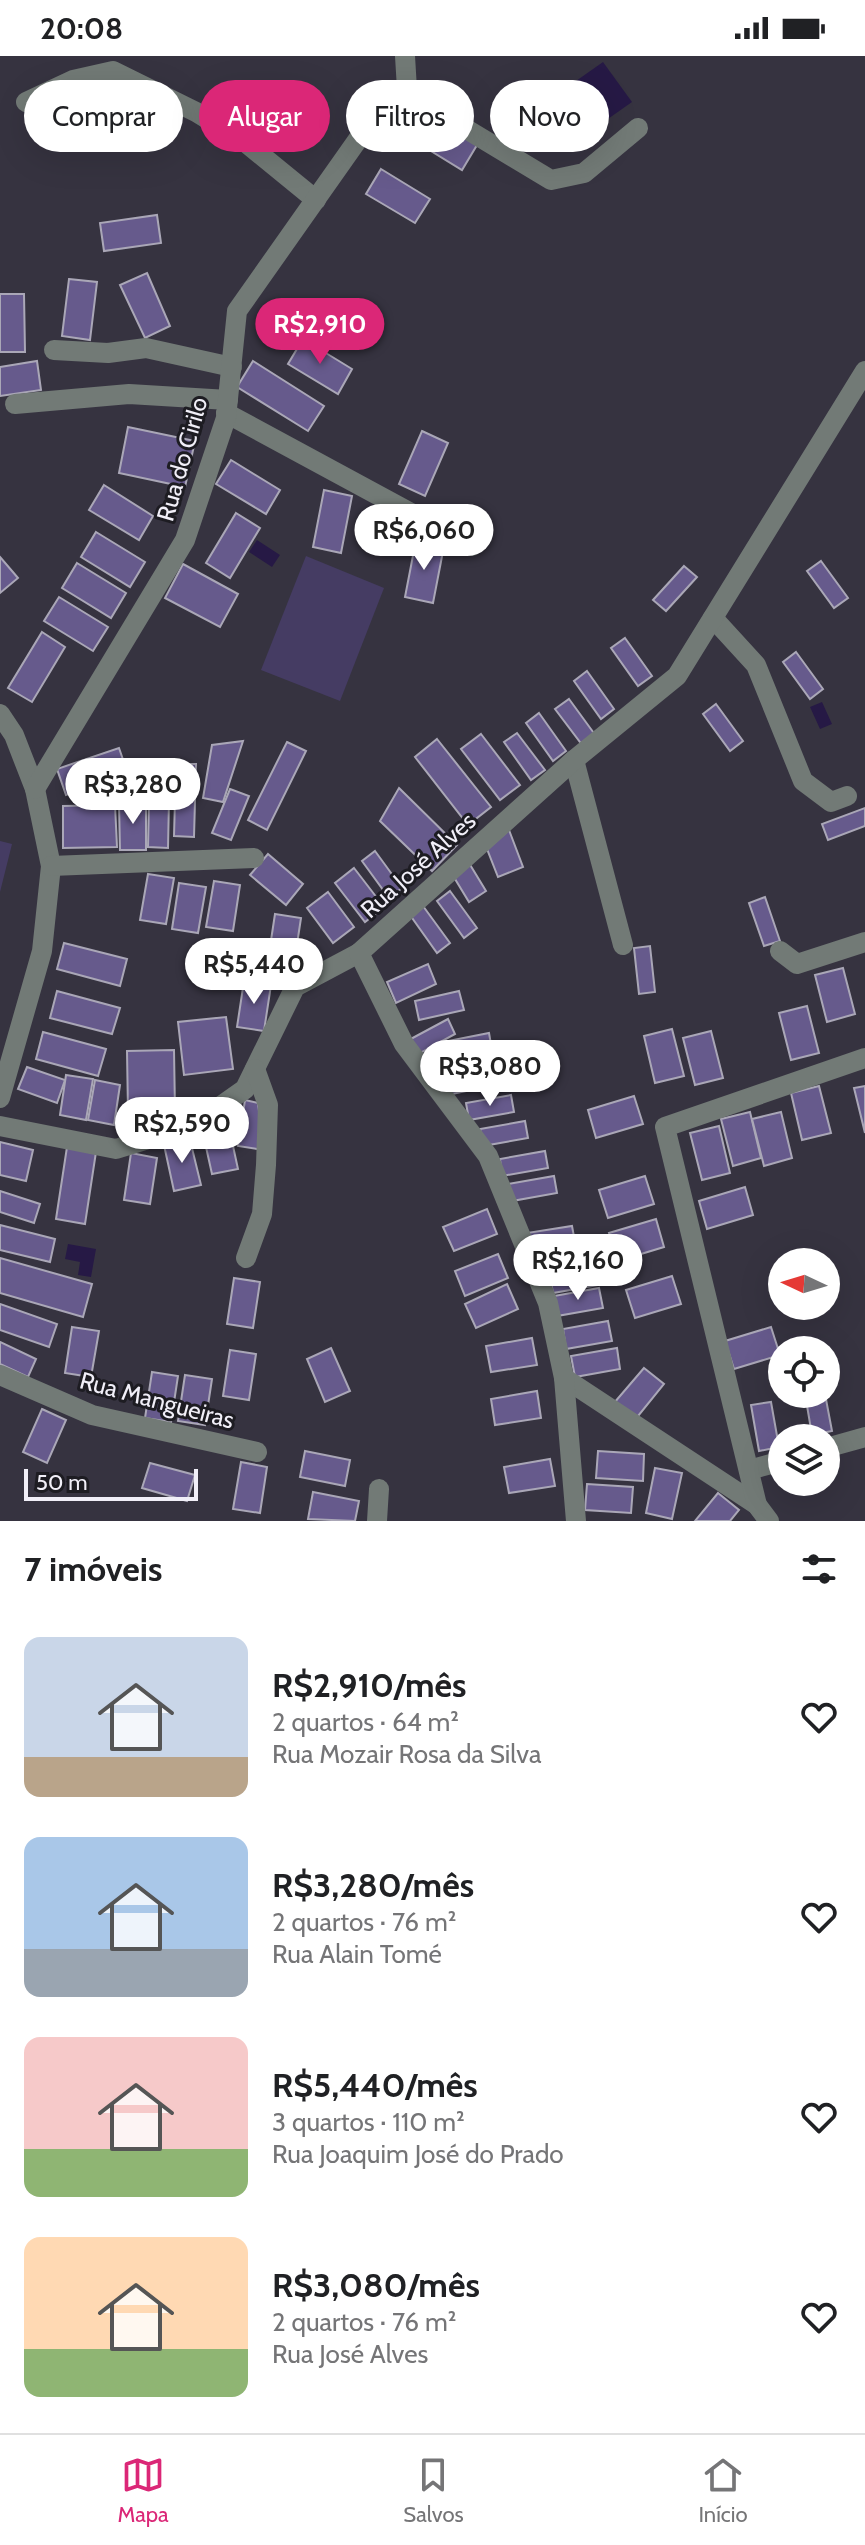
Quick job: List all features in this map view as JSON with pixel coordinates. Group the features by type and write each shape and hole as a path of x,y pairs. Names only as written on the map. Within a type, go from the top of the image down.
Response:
{"street":[{"name":"Rua do Cirilo","path":"405,56 406,80"},
{"path":"73,80 113,71 131,80"},
{"path":"183,106 245,142 316,200"},
{"path":"474,134 551,180 584,173 638,128"},
{"name":"Rua do Cirilo","path":"35,789 185,540 227,406 237,311 349,152"},
{"path":"54,350 108,353 146,348 232,367"},
{"name":"Rua José Alves","path":"576,1521 564,1378 548,1303 488,1156 404,1044 359,953 574,760 677,676 865,371"},
{"path":"15,404 129,394 227,406 472,546"},
{"path":"713,618 756,665 803,781 831,802 847,796"},
{"path":"0,714 14,735 35,789 51,866 42,951 0,1098"},
{"path":"574,760 623,945"},
{"path":"51,866 254,858"},
{"path":"780,951 797,964 865,942"},
{"path":"0,1126 116,1149 194,1125 245,1089 295,987 359,953"},
{"path":"758,1516 665,1127 865,1058"},
{"path":"246,1258 262,1214 266,1165 268,1105 255,1069"},
{"name":"Rua Mangueiras","path":"0,1375 92,1415 257,1452"},
{"path":"564,1378 758,1516"},
{"path":"840,1444 865,1437"},
{"path":"749,1470 768,1465"},
{"path":"377,1521 379,1489"}],"shaded area":[{"path":"603,62 632,102 609,118 609,80 577,80"},
{"path":"257,540 280,555 272,567 249,552"},
{"path":"306,556 384,588 340,701 261,670"},
{"path":"822,702 832,724 820,729 810,707"},
{"path":"0,841 12,844 0,892"},
{"path":"68,1244 96,1249 91,1277 78,1275 80,1262 65,1259"}],"building":[{"path":"433,152 473,152 462,170"},
{"path":"381,169 430,199 415,223 366,194"},
{"path":"157,215 161,243 104,251 100,223"},
{"path":"147,273 170,326 145,338 120,285"},
{"path":"69,279 97,282 90,340 62,336"},
{"path":"0,294 24,294 25,352 0,352"},
{"path":"303,339 352,369 338,394 288,364"},
{"path":"37,361 41,390 0,396 0,367"},
{"path":"253,361 324,406 308,431 237,387"},
{"path":"128,427 195,441 185,487 119,473"},
{"path":"422,431 448,443 425,496 399,484"},
{"path":"231,460 280,490 266,514 216,484"},
{"path":"104,485 153,516 139,540 89,510"},
{"path":"324,490 352,496 341,553 313,547"},
{"path":"236,513 260,528 230,578 206,563"},
{"path":"96,532 145,562 130,587 81,557"},
{"path":"416,540 444,546 433,603 405,597"},
{"path":"0,557 18,578 0,593"},
{"path":"821,561 848,598 834,608 807,571"},
{"path":"77,563 126,593 111,618 62,588"},
{"path":"183,564 238,594 220,627 165,598"},
{"path":"684,566 697,577 666,611 653,600"},
{"path":"59,597 108,627 93,651 44,621"},
{"path":"42,632 65,647 32,702 8,688"},
{"path":"625,638 652,676 638,686 611,648"},
{"path":"796,652 823,689 810,699 783,662"},
{"path":"587,671 614,709 601,719 574,681"},
{"path":"569,699 596,736 583,746 555,709"},
{"path":"716,704 743,741 730,751 703,714"},
{"path":"539,713 566,751 553,761 526,723"},
{"path":"517,733 545,770 531,780 504,742"},
{"path":"481,734 520,785 500,800 461,749"},
{"path":"437,739 491,807 468,825 415,757"},
{"path":"243,741 223,802 203,798 212,745"},
{"path":"287,742 306,751 267,830 248,820"},
{"path":"119,748 128,774 66,795 57,769"},
{"path":"176,764 196,764 194,837 174,836"},
{"path":"399,788 457,845 432,871 380,821"},
{"path":"230,789 249,796 231,840 212,833"},
{"path":"149,800 169,800 168,848 148,847"},
{"path":"119,803 146,803 146,850 120,850"},
{"path":"115,805 117,847 63,848 63,806"},
{"path":"865,808 865,826 828,840 822,824"},
{"path":"509,830 523,867 498,877 487,849"},
{"path":"375,851 402,888 389,898 362,861"},
{"path":"268,854 303,884 286,905 250,875"},
{"path":"469,863 486,891 469,902 452,874"},
{"path":"354,868 384,907 365,922 335,883"},
{"path":"148,874 174,878 166,924 140,920"},
{"path":"214,881 240,885 233,931 206,927"},
{"path":"179,883 206,887 198,933 172,929"},
{"path":"450,891 477,928 464,938 437,901"},
{"path":"328,892 354,927 333,943 307,908"},
{"path":"765,897 780,941 764,946 749,903"},
{"path":"423,906 450,943 437,953 410,915"},
{"path":"275,914 301,918 294,964 268,960"},
{"path":"64,943 127,959 120,986 57,969"},
{"path":"650,946 655,992 639,994 634,948"},
{"path":"428,964 436,984 396,1003 387,982"},
{"path":"843,968 855,1014 827,1022 815,975"},
{"path":"244,981 271,985 264,1031 237,1027"},
{"path":"57,991 120,1008 112,1034 50,1018"},
{"path":"459,991 464,1010 419,1020 415,1001"},
{"path":"807,1006 819,1053 791,1060 779,1013"},
{"path":"226,1017 233,1069 184,1075 178,1022"},
{"path":"448,1019 455,1034 415,1056 407,1041"},
{"path":"672,1029 684,1076 655,1083 644,1036"},
{"path":"711,1031 723,1078 695,1085 683,1038"},
{"path":"43,1032 106,1049 98,1076 36,1059"},
{"path":"489,1033 492,1050 446,1058 443,1042"},
{"path":"174,1050 175,1111 128,1112 127,1051"},
{"path":"489,1060 495,1085 447,1095 442,1070"},
{"path":"27,1067 65,1080 57,1103 18,1089"},
{"path":"66,1075 93,1079 86,1120 60,1115"},
{"path":"95,1080 120,1085 114,1125 88,1120"},
{"path":"819,1086 831,1133 802,1140 791,1093"},
{"path":"865,1086 865,1133 854,1088"},
{"path":"511,1095 514,1112 469,1120 466,1103"},
{"path":"634,1096 643,1124 596,1138 588,1110"},
{"path":"245,1100 258,1103 264,1150 238,1146"},
{"path":"750,1112 761,1158 733,1166 721,1119"},
{"path":"781,1112 792,1158 764,1166 752,1119"},
{"path":"525,1121 528,1138 483,1146 480,1129"},
{"path":"228,1123 238,1169 212,1174 202,1129"},
{"path":"719,1126 730,1173 702,1180 690,1133"},
{"path":"190,1140 201,1185 174,1191 164,1145"},
{"path":"0,1142 33,1150 26,1181 0,1175"},
{"path":"67,1147 96,1152 85,1224 56,1219"},
{"path":"545,1151 548,1168 502,1176 500,1159"},
{"path":"131,1153 157,1158 150,1204 124,1200"},
{"path":"554,1176 557,1193 512,1201 508,1184"},
{"path":"645,1176 654,1204 608,1218 599,1190"},
{"path":"745,1187 753,1215 707,1229 699,1201"},
{"path":"0,1191 40,1204 34,1223 0,1212"},
{"path":"487,1209 497,1234 454,1251 443,1227"},
{"path":"656,1219 664,1247 618,1261 609,1233"},
{"path":"0,1225 55,1239 50,1262 0,1250"},
{"path":"572,1226 575,1242 529,1250 527,1233"},
{"path":"587,1250 590,1267 544,1274 541,1258"},
{"path":"498,1254 508,1278 465,1296 455,1271"},
{"path":"0,1258 92,1284 83,1317 0,1293"},
{"path":"595,1269 598,1285 553,1293 550,1276"},
{"path":"672,1276 681,1304 635,1318 626,1290"},
{"path":"234,1278 260,1282 253,1328 227,1324"},
{"path":"507,1284 518,1309 476,1328 465,1304"},
{"path":"599,1288 603,1308 557,1316 554,1296"},
{"path":"0,1304 57,1324 49,1347 0,1330"},
{"path":"608,1321 612,1341 566,1349 563,1329"},
{"path":"72,1327 99,1331 91,1377 65,1373"},
{"path":"771,1327 774,1336 768,1336 768,1359 734,1369 725,1341"},
{"path":"532,1338 537,1365 491,1372 486,1346"},
{"path":"0,1342 36,1359 28,1377 0,1364"},
{"path":"331,1348 350,1391 325,1402 307,1359"},
{"path":"617,1348 620,1369 575,1377 571,1356"},
{"path":"230,1350 256,1354 249,1400 223,1396"},
{"path":"644,1368 664,1384 634,1421 614,1403"},
{"path":"152,1372 178,1376 171,1422 145,1418"},
{"path":"185,1375 212,1379 205,1425 178,1421"},
{"path":"537,1391 541,1418 495,1425 491,1399"},
{"path":"768,1402 768,1408 772,1408 775,1424 768,1424 768,1449 759,1451 751,1405"},
{"path":"807,1408 828,1408 831,1424 810,1424"},
{"path":"42,1409 66,1420 47,1463 23,1452"},
{"path":"305,1451 350,1460 345,1486 300,1477"},
{"path":"598,1451 644,1454 643,1481 596,1478"},
{"path":"550,1459 555,1486 509,1493 504,1467"},
{"path":"241,1462 267,1467 260,1513 233,1509"},
{"path":"150,1463 195,1475 187,1501 142,1488"},
{"path":"655,1468 682,1473 672,1519 646,1513"},
{"path":"587,1484 633,1487 631,1513 585,1510"},
{"path":"313,1492 359,1501 355,1521 308,1519"},
{"path":"718,1493 739,1510 730,1521 695,1521"}]}
